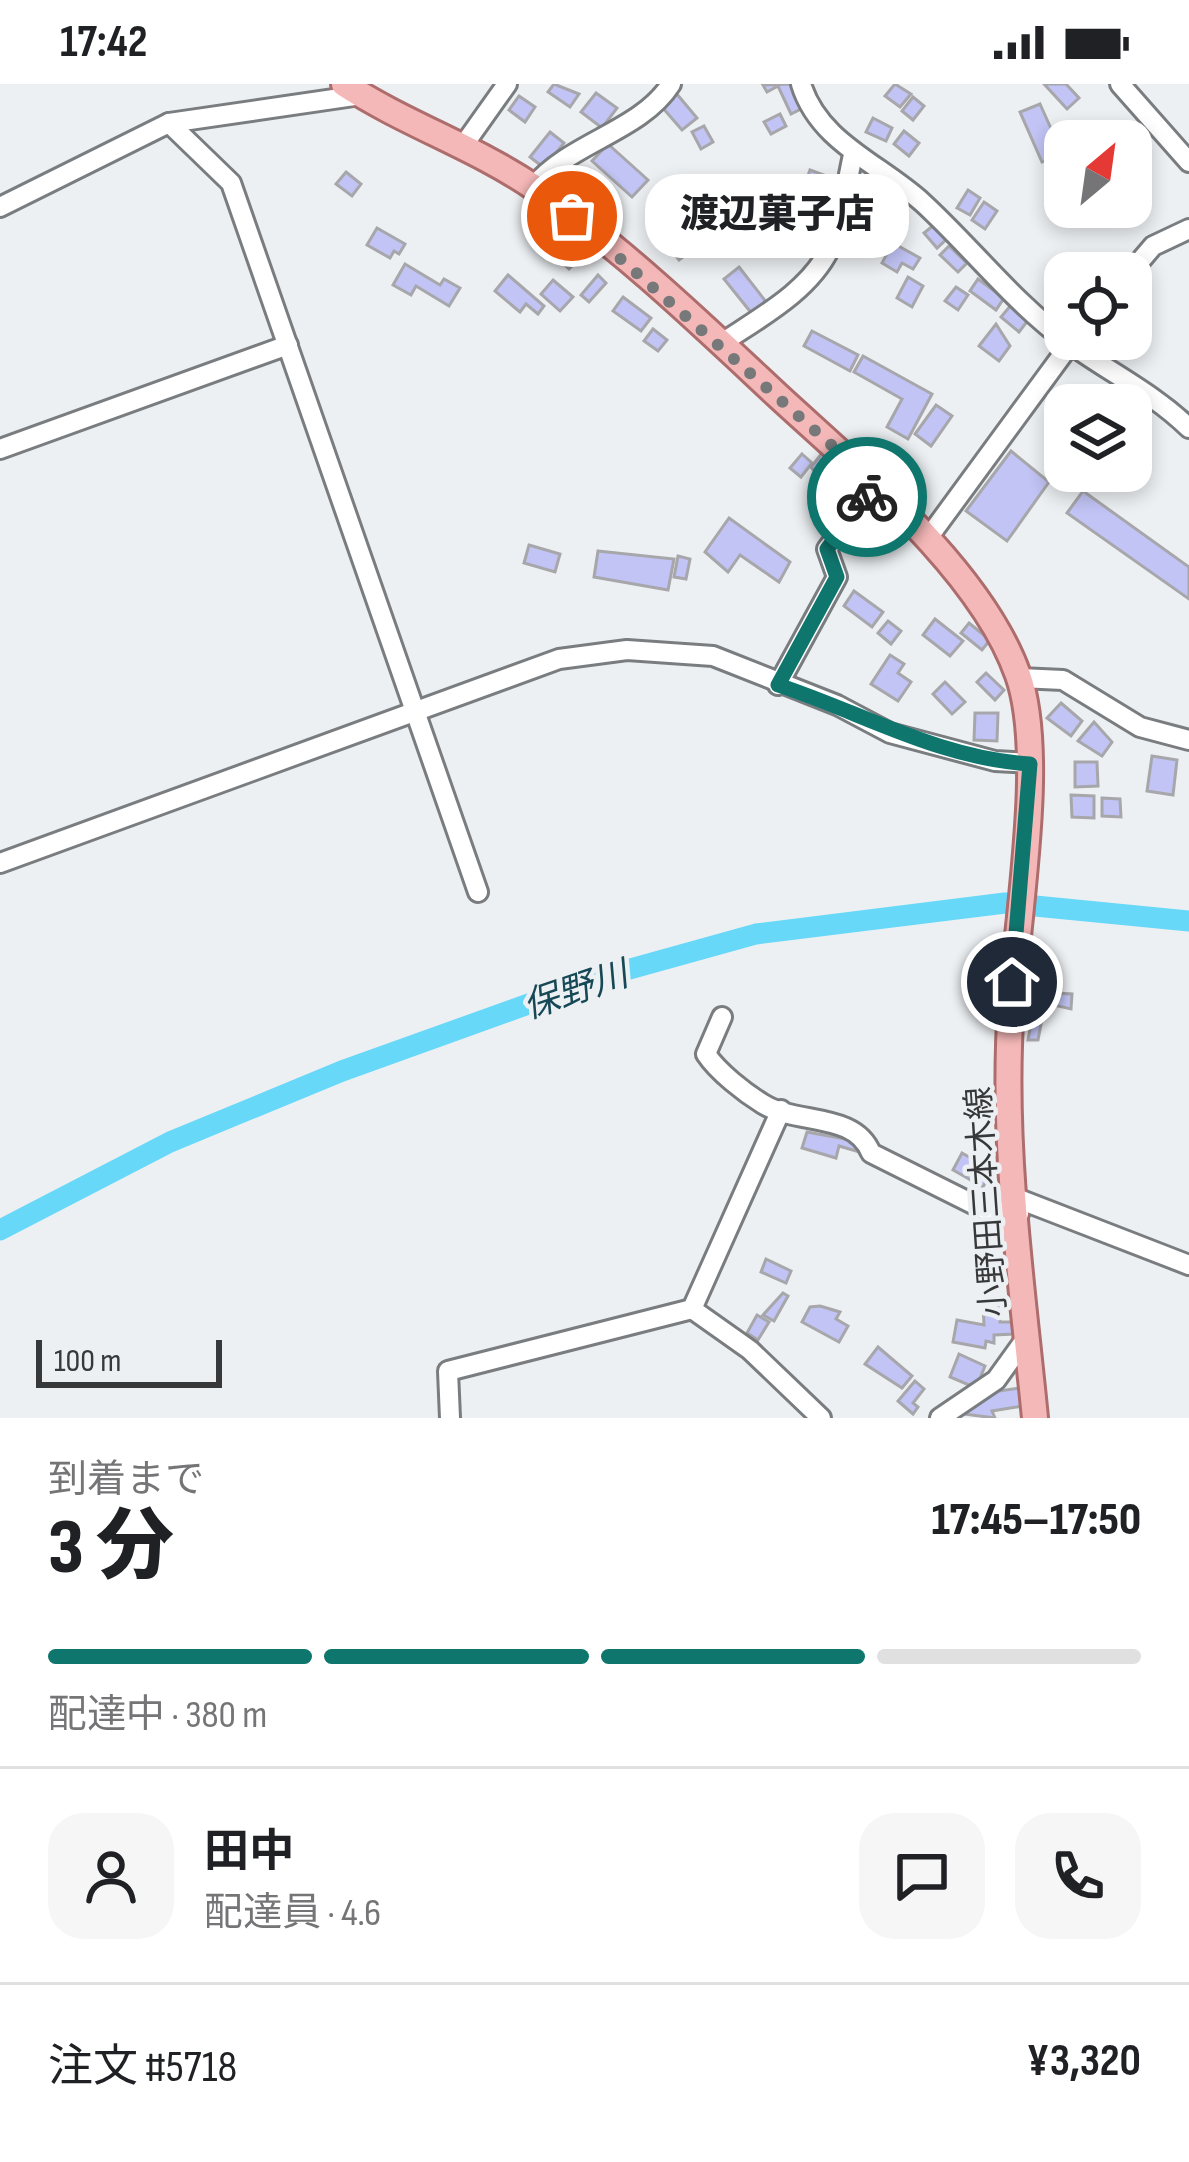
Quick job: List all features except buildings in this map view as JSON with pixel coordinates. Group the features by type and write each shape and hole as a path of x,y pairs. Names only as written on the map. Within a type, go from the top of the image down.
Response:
{"main road":[{"path":"352,90 533,187 722,343 928,538 999,634 1020,678 1030,764"},
{"name":"小野田三本木線","path":"1030,764 1012,982 1009,1133 1035,1418"}],"street":[{"path":"463,146 507,84"},
{"path":"533,187 564,154 626,123 671,84"},
{"path":"801,84 808,107 853,154 923,203 994,279 1044,319"},
{"path":"1120,84 1189,162"},
{"path":"0,207 170,123 352,90"},
{"path":"170,123 231,183 478,892"},
{"path":"722,343 782,302 817,268 832,245 853,154"},
{"path":"1148,252 1189,229"},
{"path":"0,449 288,345"},
{"path":"928,538 1059,360"},
{"path":"1096,360 1189,428"},
{"path":"778,685 837,577 827,549 875,486"},
{"path":"0,863 559,659 627,650 712,656 837,705 890,733 995,761 1030,764"},
{"path":"1020,678 1063,680 1140,727 1189,740"},
{"path":"722,1018 706,1054 762,1103 853,1130 866,1138 871,1153 987,1211 1017,1206 1189,1265"},
{"path":"692,1309 781,1110"},
{"path":"450,1418 448,1371 692,1309 750,1350 820,1418"},
{"path":"940,1418 996,1380 1027,1337"}],"waterway":[{"name":"保野川","path":"0,1230 170,1142 342,1071 612,974 756,934 1005,903 1189,921"}],"way so far":[{"path":"572,216 675,302 845,457 875,486 867,497"}],"place":[{"name":"渡辺菓子店","path":"572,216"}],"route":[{"path":"867,497 827,549 837,577 778,685 837,705 890,733 995,761 1030,764 1012,982"}]}
